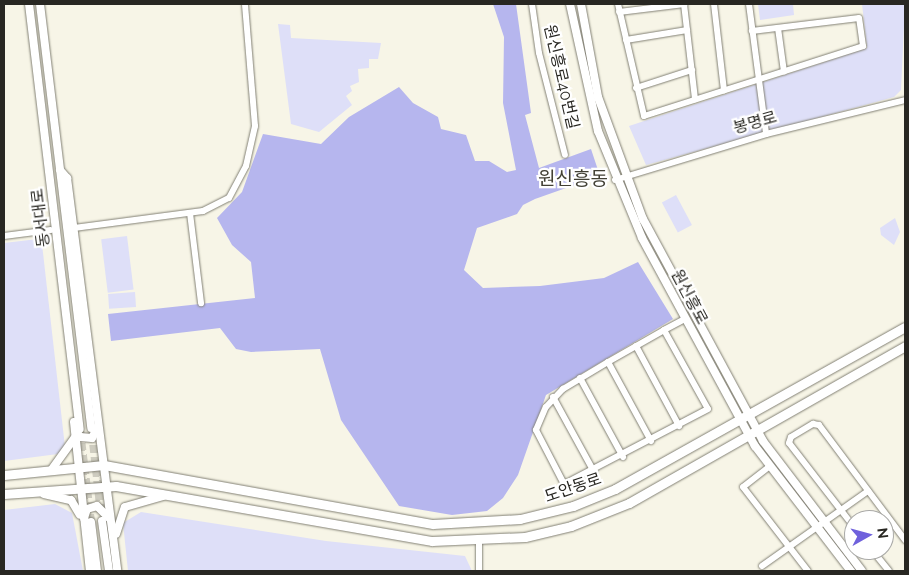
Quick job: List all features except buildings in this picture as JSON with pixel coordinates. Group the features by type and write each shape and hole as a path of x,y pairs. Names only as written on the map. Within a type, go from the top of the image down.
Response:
{"main road":[{"name":"도안동로","path":"4,475 104,465 399,519 486,524 549,513 602,495 905,327"},
{"path":"8,493 81,486 106,486 392,535 479,542 501,540 572,526 620,507 905,346"}],"street":[{"name":"동서대로","path":"28,4 49,170 77,430"},
{"name":"동서대로","path":"40,4 91,428"},
{"path":"74,228 218,207 229,198 251,151 256,105 245,4"},
{"name":"원신흥로40번길","path":"532,4 539,53 565,155"},
{"name":"원신흥로","path":"570,4 587,94 614,180 685,319 739,420 752,433 862,571"},
{"name":"원신흥로","path":"581,4 598,96 624,177 748,415 752,433 770,466 816,529 851,571"},
{"path":"618,4 644,116 863,46 859,18 752,31"},
{"path":"619,12 684,4 695,99"},
{"path":"714,4 724,90"},
{"path":"749,4 766,134"},
{"path":"778,28 784,72"},
{"path":"626,40 687,30"},
{"path":"636,88 692,70"},
{"name":"봉명로","path":"614,180 766,134 905,100"},
{"path":"49,170 46,183 77,430 81,486 97,571"},
{"path":"60,170 67,178 117,571"},
{"path":"190,212 200,303"},
{"path":"4,236 52,230"},
{"path":"664,330 708,409 623,457 594,472 564,484 536,430 554,398 580,378 664,330 685,319"},
{"path":"636,346 679,426"},
{"path":"608,362 651,441"},
{"path":"580,378 623,457"},
{"path":"554,398 594,472"},
{"path":"77,430 80,437 86,439 97,434 98,420"},
{"path":"844,515 789,443 791,437 819,426 905,540"},
{"path":"52,469 66,456 77,430"},
{"path":"770,466 743,487 808,571"},
{"path":"762,566 790,549 868,491"},
{"path":"8,493 71,500 87,521"},
{"path":"116,556 118,519 125,507 163,496"},
{"path":"90,571 87,509 97,506 111,521"},
{"path":"102,520 109,571"},
{"path":"479,542 479,571"},
{"path":"880,560 889,571"}],"shaded area":[{"path":"493,4 516,4 531,113 525,115 539,168 591,149 600,176 535,199 523,205 517,214 477,228 464,270 483,288 540,286 604,278 638,262 673,319 546,395 518,475 503,498 487,511 452,515 399,506 341,420 320,349 251,352 236,349 220,328 111,341 108,314 255,298 251,262 232,245 217,218 242,192 263,134 321,144 349,117 399,87 413,103 438,117 441,129 466,135 475,161 489,161 507,172 516,170 503,103 504,37"},
{"path":"758,4 793,4 794,15 760,20"},
{"path":"862,4 905,4 901,90 894,97 646,165 629,126 867,48"},
{"path":"278,24 290,25 291,38 381,43 378,59 369,59 369,68 358,69 359,82 350,86 352,91 346,96 352,105 319,132 291,124"},
{"path":"676,195 692,225 678,233 662,203"},
{"path":"895,218 900,232 894,245 881,235 880,228"},
{"path":"127,236 134,290 108,293 101,239"},
{"path":"38,239 42,244 65,447 58,454 4,461 4,243"},
{"path":"135,292 136,307 109,309 108,294"},
{"path":"55,504 72,513 83,571 4,571 4,510"},
{"path":"141,512 326,541 465,556 472,571 128,571 123,523"}],"tunnel":[{"path":"80,431 91,522"},
{"path":"92,433 101,514"}],"district":[{"name":"원신흥동","path":"573,179"}]}
